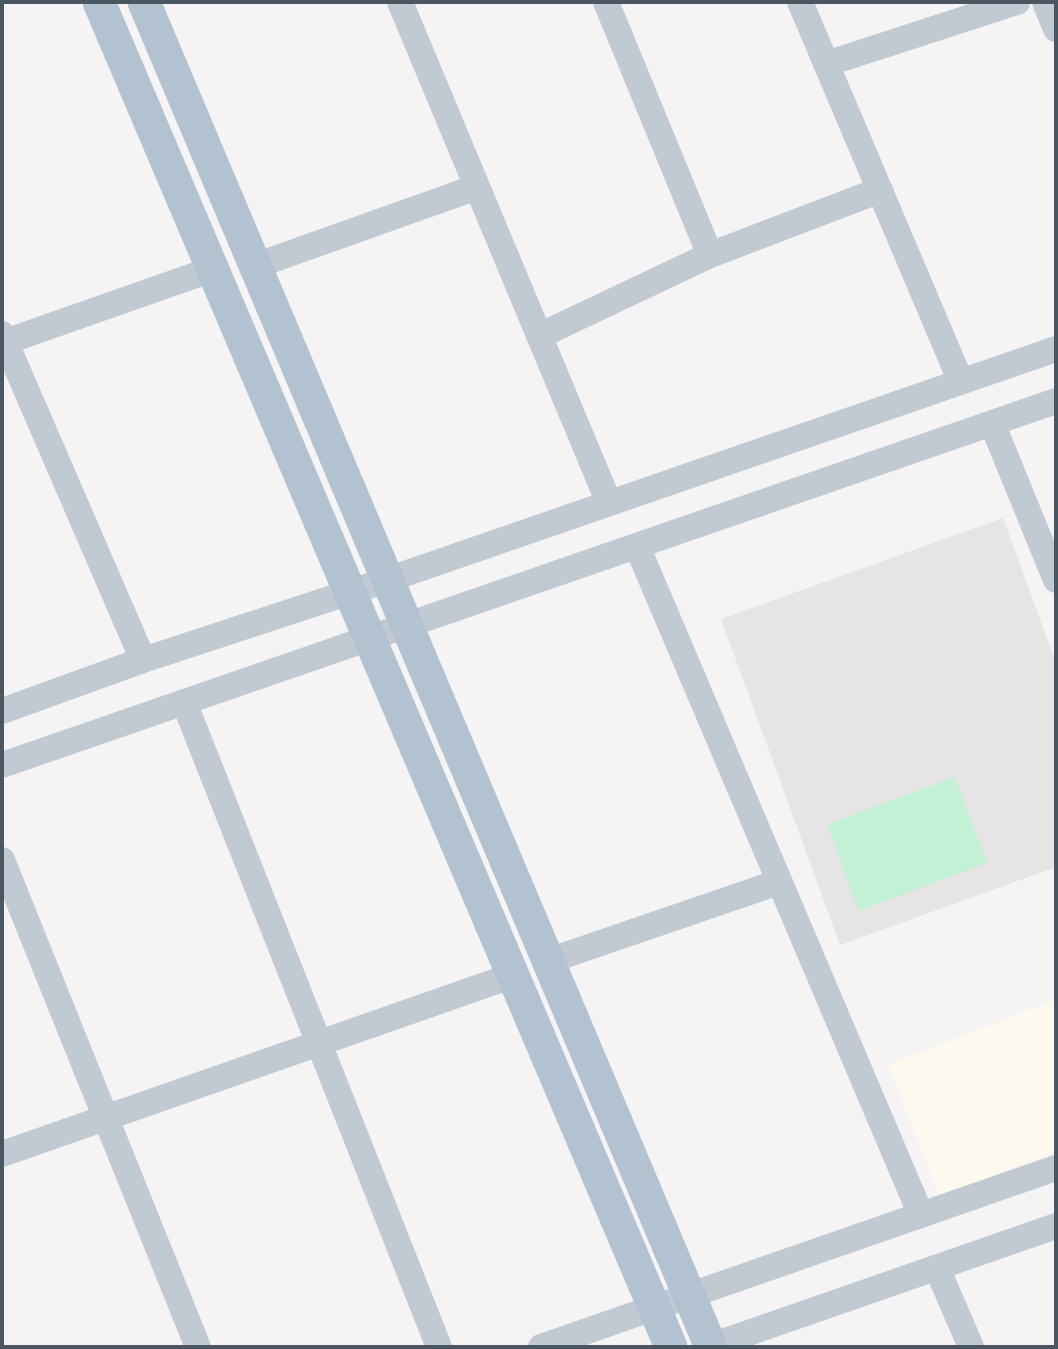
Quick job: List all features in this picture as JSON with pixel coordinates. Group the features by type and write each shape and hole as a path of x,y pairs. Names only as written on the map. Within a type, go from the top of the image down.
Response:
{"main road":[{"path":"99,2 671,1347"},
{"path":"144,2 710,1347"}],"street":[{"path":"400,2 609,503"},
{"path":"606,2 710,255"},
{"path":"800,2 961,382"},
{"path":"826,64 1017,2"},
{"path":"1045,2 1056,29"},
{"path":"255,266 477,187"},
{"path":"539,336 710,255 880,190"},
{"path":"143,660 3,339 213,269"},
{"path":"2,711 143,660 387,580 1056,349"},
{"path":"2,765 1056,401"},
{"path":"992,423 1056,580"},
{"path":"637,546 921,1215"},
{"path":"184,702 439,1347"},
{"path":"2,860 198,1347"},
{"path":"548,961 779,882"},
{"path":"2,1154 514,975"},
{"path":"541,1347 1056,1168"},
{"path":"710,1347 1056,1226"},
{"path":"937,1268 971,1347"}],"shaded area":[{"path":"1003,518 1056,663 1056,867 840,945 721,619"},
{"path":"1056,999 1056,1151 940,1197 888,1065"}],"green space":[{"path":"955,777 987,863 859,911 827,824"}]}
